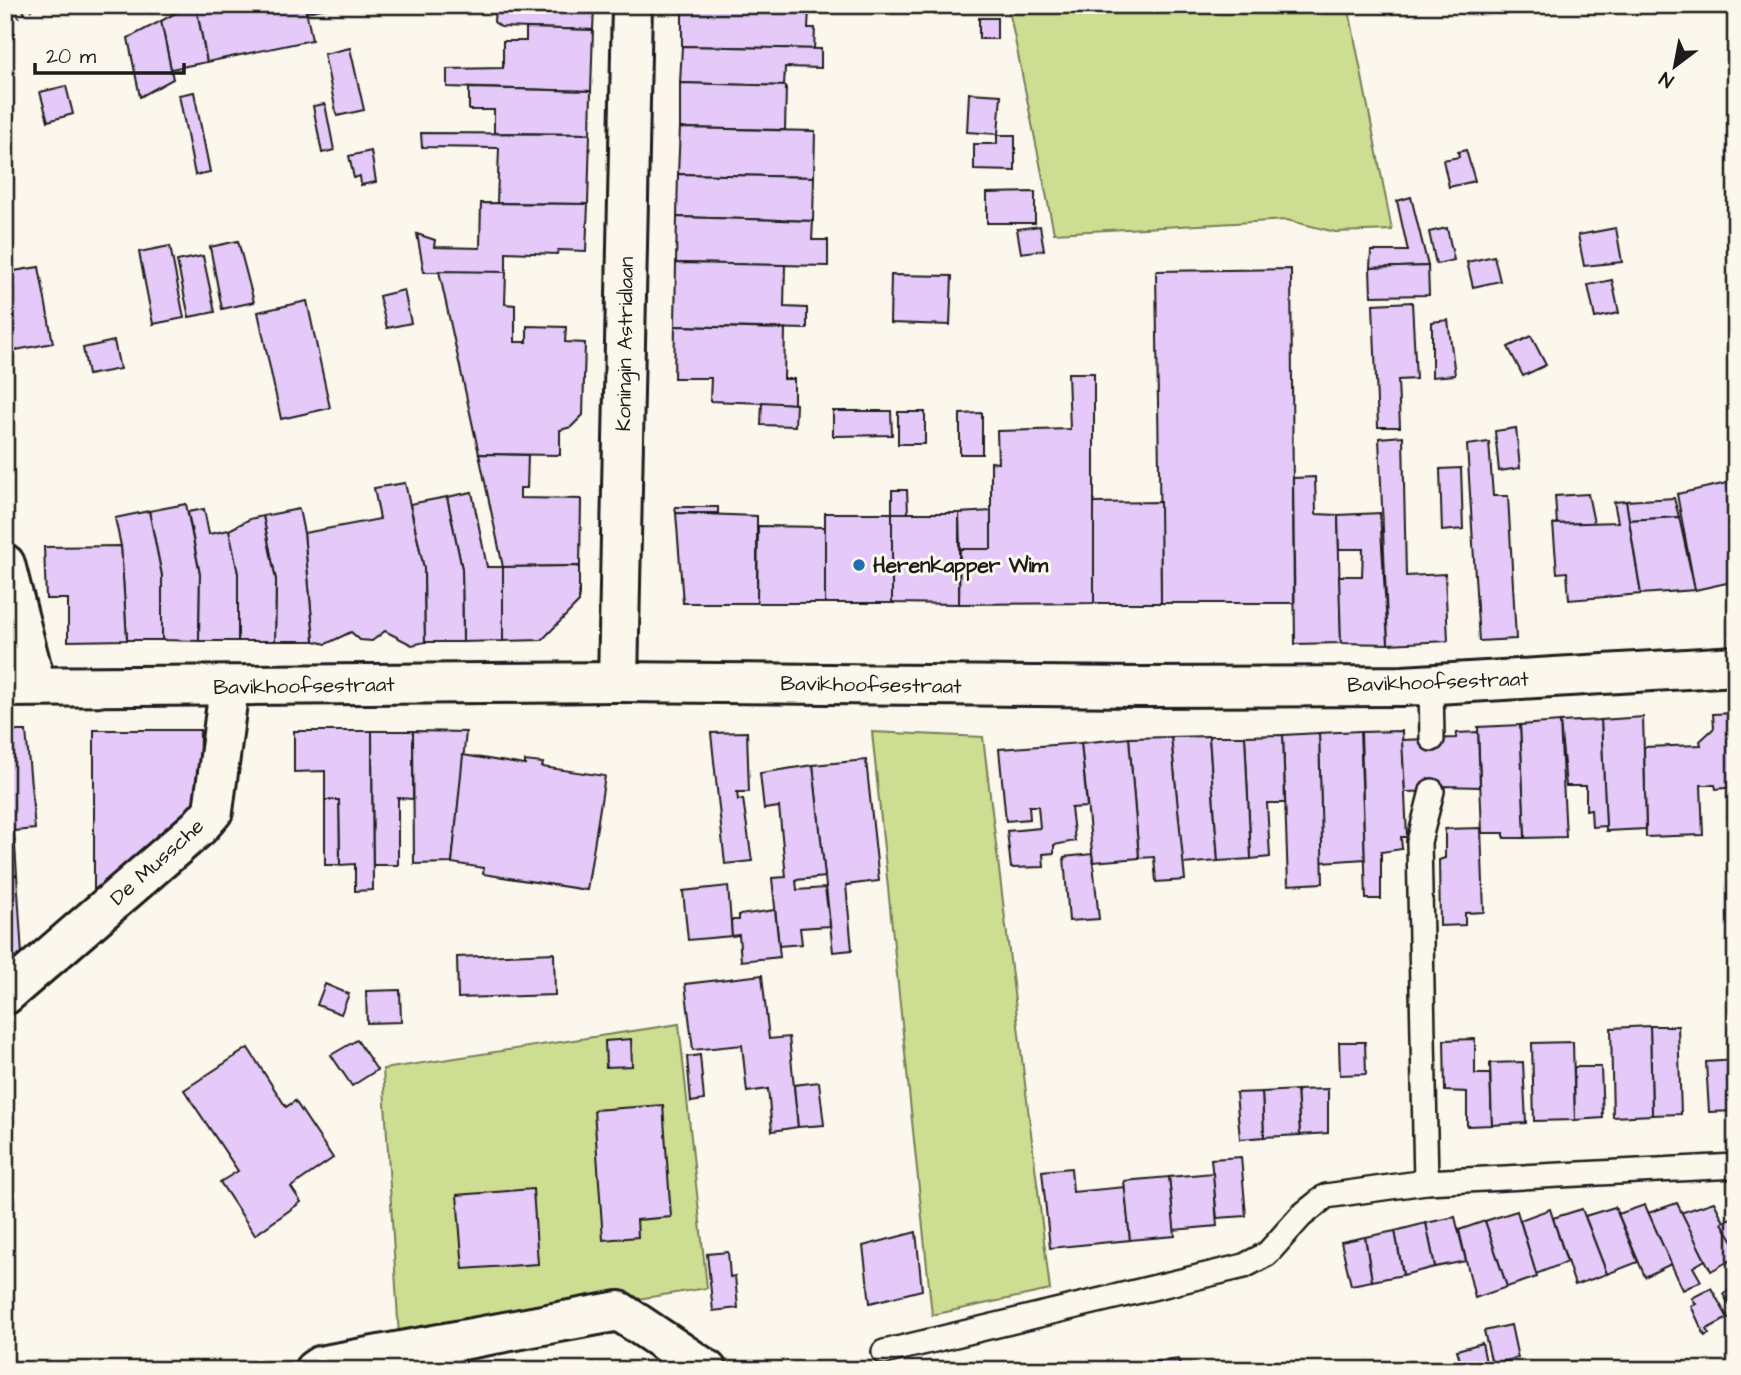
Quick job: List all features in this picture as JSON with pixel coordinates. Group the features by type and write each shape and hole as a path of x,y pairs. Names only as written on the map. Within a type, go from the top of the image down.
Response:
{"street":[{"name":"Koningin Astridlaan","path":"618,682 632,5"},
{"path":"5,564 21,687"},
{"name":"Bavikhoofsestraat","path":"21,687 618,682 1126,687 1431,684 1736,666"},
{"name":"De Mussche","path":"5,995 199,827 213,811 229,687"},
{"path":"314,1370 320,1366 619,1311 702,1368"}],"lane":[{"path":"1431,684 1432,739"},
{"path":"1426,1182 1419,842 1432,791"},
{"path":"884,1353 1244,1266 1267,1254 1301,1216 1326,1196 1426,1182 1736,1166"}],"path":[{"path":"5,23 38,5"}],"green space":[{"path":"1008,5 1348,5 1392,230 1335,232 1287,220 1054,233"},
{"path":"872,732 983,737 1050,1290 932,1315"},
{"path":"679,1024 707,1288 399,1337 383,1069"}],"building":[{"path":"190,5 196,5 207,62 171,69 161,21"},
{"path":"196,5 305,5 312,40 207,62"},
{"path":"305,5 331,5 332,7 306,12"},
{"path":"495,5 594,8 593,30 501,27 494,22"},
{"path":"704,5 809,5 809,9"},
{"path":"682,6 809,9 808,28 815,28 814,49 682,46"},
{"path":"979,18 997,18 997,39 979,39"},
{"path":"161,21 173,79 140,97 128,38"},
{"path":"526,28 593,30 591,91 447,87 447,69 503,68 503,41 526,41"},
{"path":"682,46 821,49 821,68 785,67 784,86 680,83"},
{"path":"350,48 364,110 337,116 324,54"},
{"path":"680,83 786,86 785,130 680,128"},
{"path":"66,86 73,114 48,121 40,92"},
{"path":"469,88 591,91 590,134 494,133 494,110 469,110"},
{"path":"194,92 210,172 195,175 179,95"},
{"path":"969,93 1001,95 998,134 967,132"},
{"path":"325,104 334,150 322,153 313,106"},
{"path":"680,128 815,131 814,177 678,174"},
{"path":"421,133 590,134 588,204 497,203 499,148 422,147"},
{"path":"997,135 1015,135 1015,171 974,170 974,144 997,144"},
{"path":"1466,150 1475,181 1449,187 1443,160 1459,157 1458,152"},
{"path":"371,151 376,182 361,185 360,176 354,178 349,156"},
{"path":"678,174 814,177 813,221 677,217"},
{"path":"1035,192 1035,223 987,223 987,193"},
{"path":"1411,197 1428,266 1370,268 1371,251 1408,251 1397,201"},
{"path":"481,203 588,204 586,251 558,250 557,254 506,252 506,272 424,272 417,234 435,240 434,247 480,248"},
{"path":"677,217 813,221 812,240 828,240 828,266 676,263"},
{"path":"1040,226 1044,250 1021,253 1017,229"},
{"path":"1447,228 1454,260 1436,264 1429,232"},
{"path":"1616,228 1622,262 1584,266 1578,235"},
{"path":"238,241 254,302 222,309 210,247"},
{"path":"170,246 184,318 153,324 139,252"},
{"path":"203,256 215,312 189,317 177,261"},
{"path":"1494,256 1500,281 1473,287 1467,262"},
{"path":"676,263 785,265 784,307 807,308 807,329 675,326"},
{"path":"5,264 7,272 39,267 53,343 5,352"},
{"path":"1428,266 1429,295 1371,296 1370,268"},
{"path":"1291,269 1294,603 1161,603 1156,271"},
{"path":"439,271 506,272 505,304 515,305 515,342 527,342 527,326 566,327 565,342 585,343 583,415 571,427 560,430 560,455 479,454"},
{"path":"891,275 952,276 950,325 890,323"},
{"path":"1612,280 1619,313 1595,318 1588,285"},
{"path":"404,290 411,323 387,328 379,296"},
{"path":"307,301 330,408 281,419 258,312"},
{"path":"1412,302 1416,379 1398,380 1400,427 1378,427 1373,304"},
{"path":"1448,320 1455,375 1432,377 1432,322"},
{"path":"675,326 785,329 784,379 794,379 794,404 710,401 711,378 674,378"},
{"path":"1531,336 1546,365 1523,376 1508,347"},
{"path":"114,341 120,369 88,375 83,348"},
{"path":"1068,373 1094,373 1094,603 959,604 960,549 991,549 991,462 998,463 997,431 1070,429"},
{"path":"762,402 796,404 795,426 761,425"},
{"path":"833,411 891,411 892,435 833,436"},
{"path":"898,412 925,412 925,444 898,444"},
{"path":"982,413 982,454 960,454 960,414"},
{"path":"1516,428 1520,468 1499,471 1495,431"},
{"path":"1403,436 1406,576 1445,574 1448,641 1388,644 1379,438"},
{"path":"1489,442 1493,496 1508,496 1516,639 1479,641 1467,445"},
{"path":"479,454 528,455 527,488 520,488 520,498 581,499 580,566 503,567"},
{"path":"1461,468 1463,529 1442,531 1440,469"},
{"path":"1315,477 1316,514 1338,515 1341,643 1295,644 1293,478"},
{"path":"1736,481 1736,581 1695,590 1677,494"},
{"path":"405,483 424,568 425,642 412,645 385,631 372,641 360,640 351,632 326,644 314,641 304,533 380,519 374,488"},
{"path":"892,490 907,490 908,513 892,513"},
{"path":"472,492 487,567 503,567 503,641 463,642 462,569 447,497"},
{"path":"1588,494 1594,523 1557,524 1555,496"},
{"path":"447,497 462,569 463,642 425,642 424,568 410,504"},
{"path":"1674,498 1679,517 1629,520 1626,501"},
{"path":"1626,501 1641,594 1569,600 1567,572 1557,573 1553,524 1618,522 1614,502"},
{"path":"1160,502 1161,603 1094,603 1094,503"},
{"path":"186,504 200,574 199,641 162,640 162,576 149,511"},
{"path":"675,507 718,507 718,513 676,513"},
{"path":"204,509 209,534 229,530 238,573 238,641 199,641 200,574 188,512"},
{"path":"299,509 304,533 314,641 275,641 276,580 263,516"},
{"path":"149,511 162,576 162,640 127,640 121,546 115,518"},
{"path":"991,511 991,549 960,549 959,513"},
{"path":"676,513 757,516 757,603 683,603"},
{"name":"Herenkapper Wim","path":"825,513 892,513 892,603 825,603"},
{"path":"892,513 959,513 959,604 892,603"},
{"path":"1380,513 1388,644 1341,643 1339,576 1362,576 1363,549 1339,549 1338,515"},
{"path":"263,516 276,580 275,641 238,641 238,573 229,530 250,519"},
{"path":"1679,517 1695,590 1641,594 1629,520"},
{"path":"758,526 825,527 825,603 757,603"},
{"path":"121,546 127,640 68,641 68,599 46,599 44,547"},
{"path":"579,566 579,602 542,640 503,641 503,567"},
{"path":"1736,713 1735,787 1716,789 1715,785 1701,785 1703,835 1646,837 1644,747 1701,745 1700,741 1714,728 1713,714"},
{"path":"1643,717 1646,829 1606,831 1601,720"},
{"path":"1601,720 1606,826 1592,827 1591,809 1586,810 1586,786 1566,786 1560,722"},
{"path":"1560,722 1566,837 1525,838 1520,725"},
{"path":"1520,725 1525,838 1504,838 1504,833 1482,833 1478,727"},
{"path":"94,730 200,730 199,797 192,813 94,893"},
{"path":"5,731 26,731 35,829 14,831 17,875 5,876"},
{"path":"294,731 372,731 373,890 355,891 355,864 340,865 339,800 325,800 325,771 294,772"},
{"path":"372,731 413,731 413,799 398,798 398,865 373,865"},
{"path":"413,731 466,732 452,863 414,864"},
{"path":"1360,731 1365,859 1322,862 1319,733"},
{"path":"1402,731 1407,837 1401,837 1402,849 1381,852 1381,899 1366,899 1361,732"},
{"path":"747,732 749,792 737,792 738,800 743,799 752,861 725,864 711,733"},
{"path":"1478,732 1480,787 1443,786 1443,791 1405,792 1402,740 1456,738 1457,733"},
{"path":"1319,733 1323,883 1288,885 1283,735"},
{"path":"1283,735 1285,803 1267,803 1270,857 1251,859 1245,736"},
{"path":"1209,736 1218,861 1183,864 1171,737"},
{"path":"1209,736 1245,736 1251,859 1218,861"},
{"path":"1171,737 1185,880 1156,882 1154,857 1139,858 1129,738"},
{"path":"1129,738 1139,858 1093,862 1081,743"},
{"path":"1081,743 1087,807 1071,808 1075,841 1054,845 1054,853 1043,854 1044,867 1011,868 1007,831 1040,828 1038,806 1029,806 1030,819 1006,821 999,749"},
{"path":"463,755 525,765 525,761 543,763 542,767 605,776 587,890 483,874 484,868 452,863"},
{"path":"866,760 879,881 846,885 852,950 833,952 813,765"},
{"path":"813,765 825,877 796,880 797,890 825,888 830,926 800,928 802,944 779,946 772,878 786,877 779,807 764,809 760,773"},
{"path":"325,800 339,800 340,865 325,865"},
{"path":"1481,828 1484,912 1465,913 1465,925 1440,926 1439,860 1445,858 1445,829"},
{"path":"1092,854 1099,919 1069,921 1064,857"},
{"path":"17,875 22,956 5,972 5,876"},
{"path":"728,886 732,936 688,940 683,891"},
{"path":"775,910 780,957 741,961 739,935 732,936 731,920 739,920 739,915"},
{"path":"554,953 555,995 458,998 457,957"},
{"path":"762,975 769,1039 789,1037 798,1127 772,1131 768,1089 747,1092 742,1045 693,1050 685,984"},
{"path":"325,984 349,994 341,1014 317,1005"},
{"path":"400,990 401,1022 367,1023 366,991"},
{"path":"1650,1026 1678,1026 1681,1114 1652,1115"},
{"path":"1650,1026 1652,1115 1613,1117 1611,1028"},
{"path":"631,1039 632,1066 606,1067 605,1041"},
{"path":"1475,1039 1475,1074 1490,1074 1492,1125 1467,1126 1467,1092 1445,1091 1444,1040"},
{"path":"357,1040 377,1070 352,1086 331,1055"},
{"path":"1339,1042 1365,1042 1366,1074 1340,1075"},
{"path":"1573,1042 1575,1120 1534,1121 1532,1043"},
{"path":"248,1048 286,1107 295,1101 333,1158 291,1187 301,1202 255,1235 220,1182 238,1171 184,1090"},
{"path":"700,1055 704,1100 691,1102 687,1057"},
{"path":"1736,1060 1736,1111 1709,1112 1706,1062"},
{"path":"1523,1062 1526,1123 1492,1125 1490,1063"},
{"path":"1574,1067 1601,1067 1603,1118 1575,1120"},
{"path":"819,1082 824,1125 798,1127 794,1085"},
{"path":"1328,1089 1328,1133 1300,1135 1297,1090"},
{"path":"1297,1090 1300,1135 1264,1137 1262,1092"},
{"path":"1262,1092 1264,1137 1240,1139 1236,1093"},
{"path":"663,1105 671,1217 637,1220 638,1237 603,1240 594,1110"},
{"path":"1241,1157 1246,1216 1217,1218 1211,1159"},
{"path":"1071,1168 1073,1192 1125,1187 1130,1240 1050,1248 1042,1171"},
{"path":"1213,1173 1217,1226 1174,1230 1169,1177"},
{"path":"1169,1177 1175,1236 1130,1240 1124,1181"},
{"path":"533,1189 538,1264 463,1269 457,1195"},
{"path":"1714,1202 1736,1246 1736,1257 1711,1271 1680,1213"},
{"path":"1677,1203 1705,1260 1693,1267 1701,1281 1683,1290 1648,1213"},
{"path":"1645,1205 1671,1264 1645,1277 1618,1214"},
{"path":"1615,1207 1638,1262 1607,1274 1585,1216"},
{"path":"1550,1209 1567,1262 1536,1274 1520,1220"},
{"path":"1582,1209 1607,1274 1575,1285 1553,1218"},
{"path":"1517,1211 1537,1277 1507,1287 1485,1221"},
{"path":"1736,1215 1736,1246 1722,1223"},
{"path":"1455,1217 1466,1261 1435,1267 1426,1223"},
{"path":"1485,1221 1507,1287 1475,1298 1459,1230"},
{"path":"1426,1223 1435,1267 1403,1275 1395,1231"},
{"path":"1395,1231 1403,1275 1372,1281 1365,1237"},
{"path":"916,1232 922,1290 870,1303 863,1246"},
{"path":"1365,1237 1372,1281 1351,1285 1341,1242"},
{"path":"728,1252 730,1277 735,1276 738,1308 713,1311 707,1254"},
{"path":"1736,1286 1736,1311 1734,1312 1723,1294"},
{"path":"1711,1288 1728,1318 1707,1329 1709,1334 1705,1336 1691,1306 1696,1304 1692,1298"},
{"path":"1511,1325 1518,1358 1492,1364 1484,1331"},
{"path":"1482,1343 1487,1367 1463,1370 1457,1350"},
{"path":"1179,1359 1180,1370 1119,1370 1118,1366"}],"place":[{"name":"Herenkapper Wim","path":"859,565"}]}
